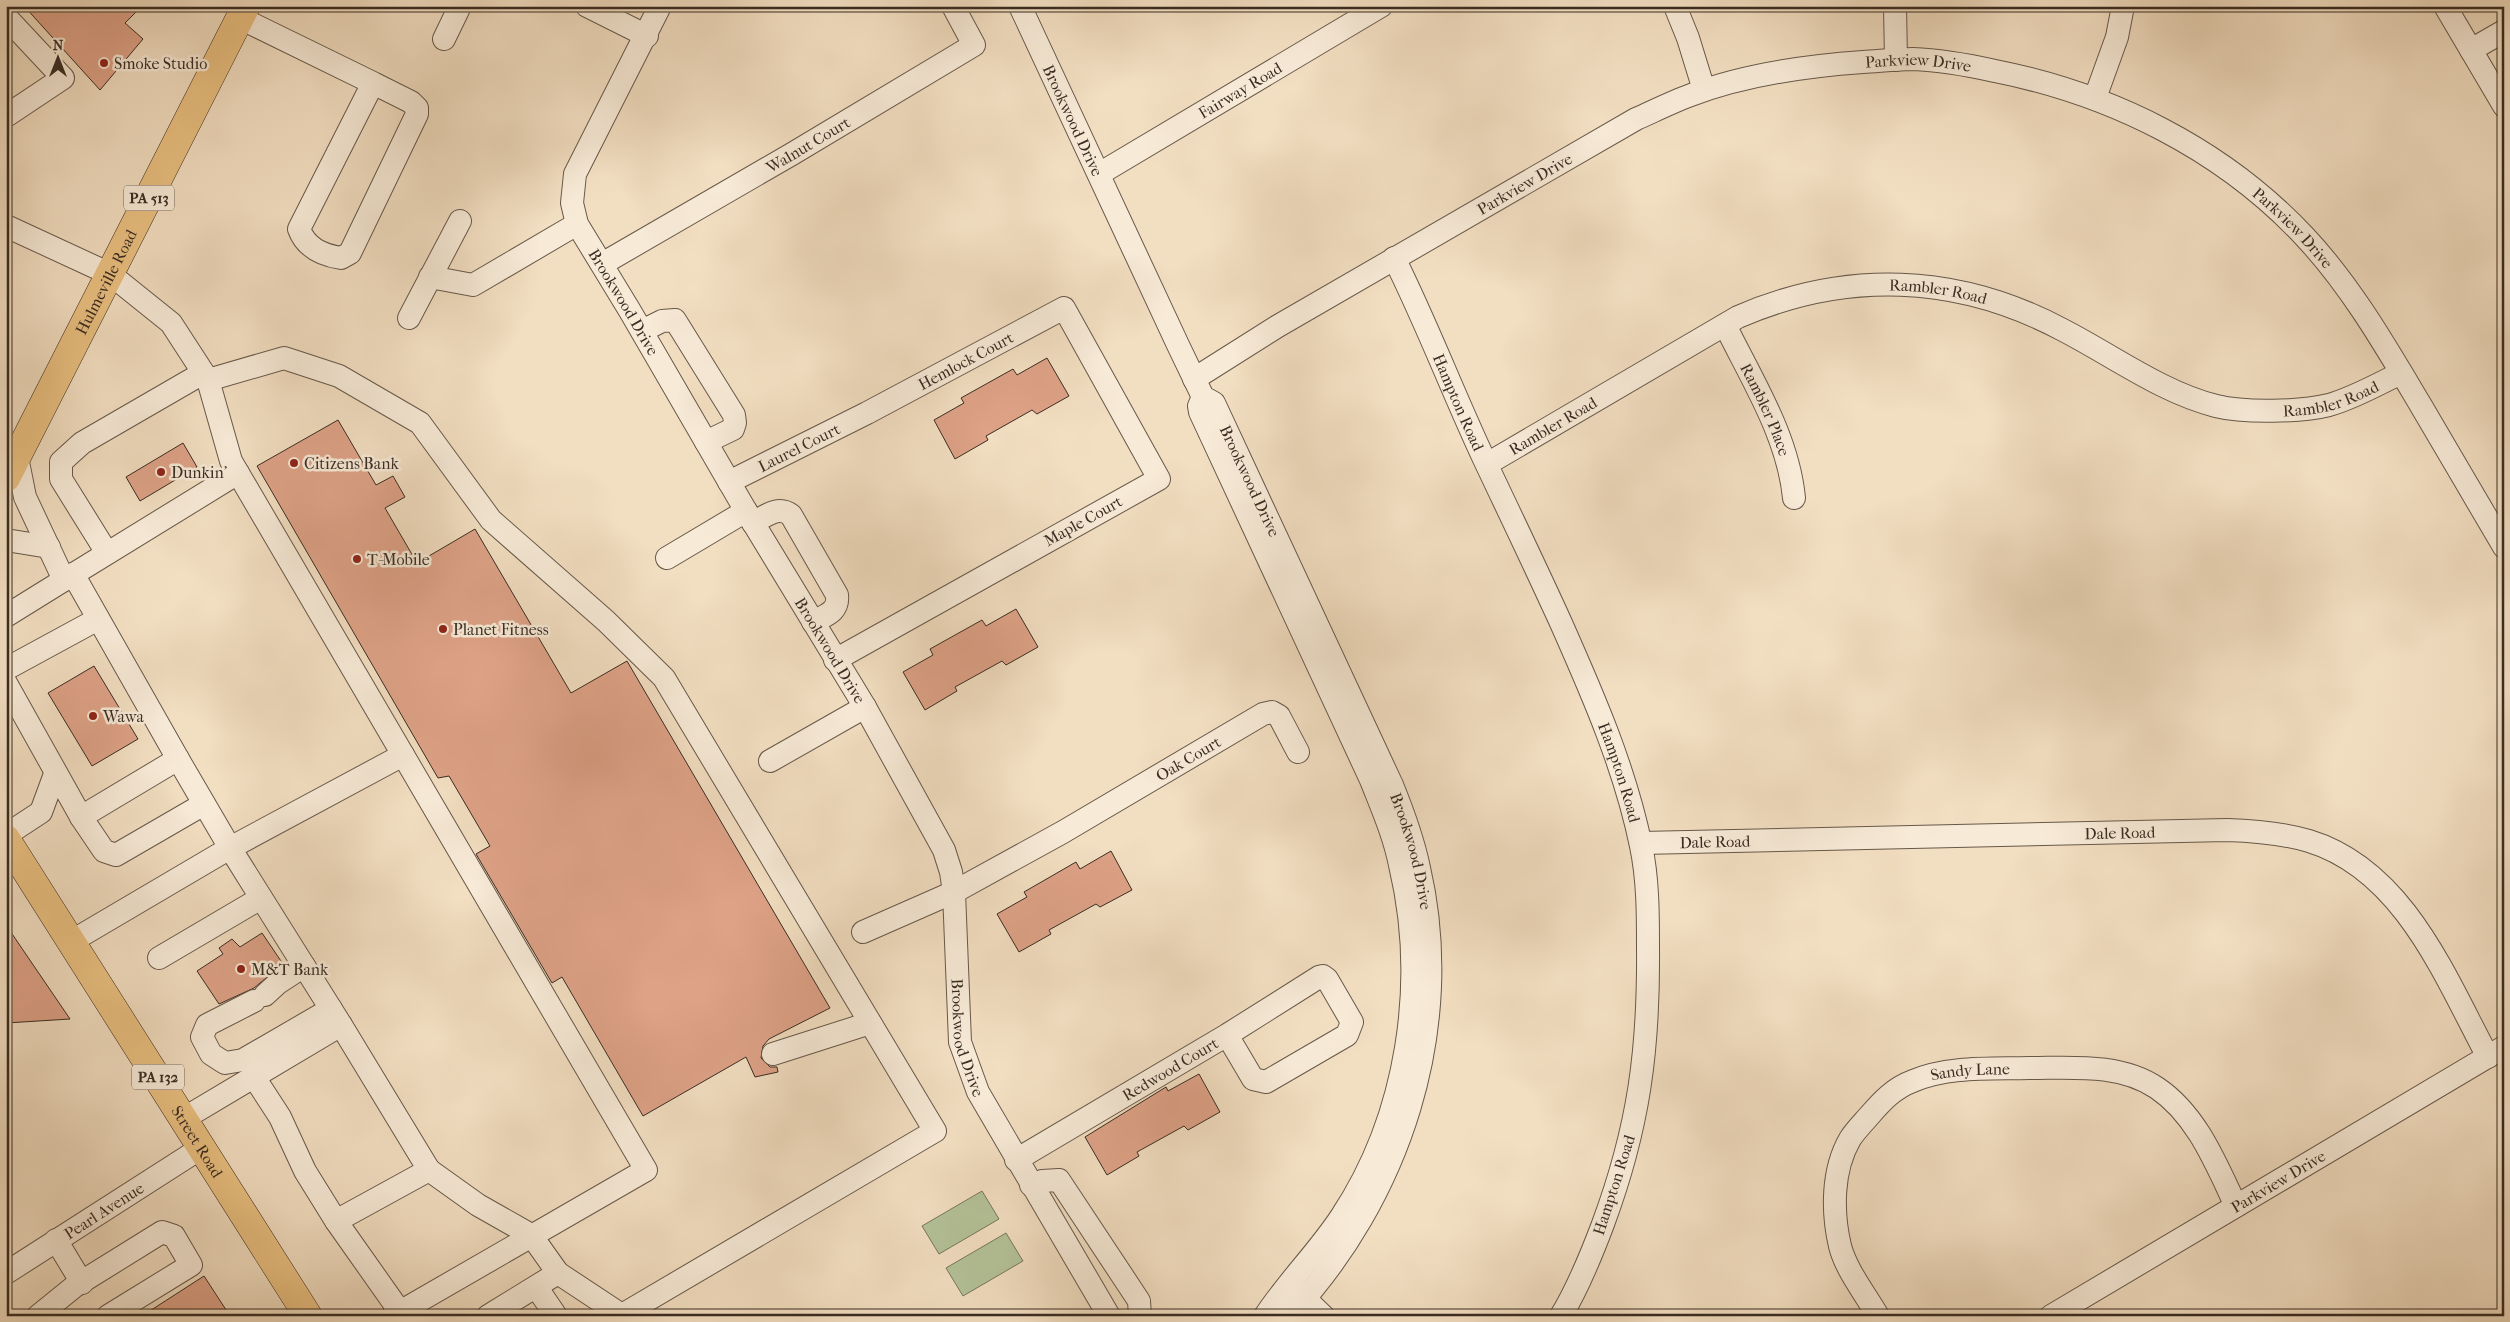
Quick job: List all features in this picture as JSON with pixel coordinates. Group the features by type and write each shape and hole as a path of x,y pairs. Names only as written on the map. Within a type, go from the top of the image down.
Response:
{"main road":[{"name":"Hulmeville Road","path":"10,462 110,274 243,12"},
{"name":"Street Road","path":"6,840 72,941 308,1316"}],"street":[{"path":"444,39 460,6"},
{"path":"587,6 646,36"},
{"name":"Brookwood Drive","path":"660,6 575,174 572,203 577,224 835,660 865,707 944,850 951,872 954,892 960,1042 978,1092 1016,1160 1109,1316"},
{"name":"Walnut Court","path":"602,264 792,154 974,45 953,6"},
{"name":"Brookwood Drive","path":"1020,6 1199,388 1214,403 1392,785 1411,834 1426,911 1430,962 1429,1010 1424,1050 1415,1091 1401,1136 1380,1186 1362,1219 1324,1277 1297,1291 1264,1316"},
{"name":"Fairway Road","path":"1099,174 1381,6"},
{"path":"1675,6 1688,38 1704,90"},
{"path":"1895,6 1896,60"},
{"path":"2095,98 2117,37 2124,6"},
{"path":"2445,6 2504,106"},
{"path":"243,12 411,102 417,108 417,114 350,253 341,258 328,256 312,248 303,239 299,229 374,83"},
{"path":"6,17 63,78 6,116"},
{"path":"2471,50 2504,31"},
{"name":"Parkview Drive","path":"1199,388 1278,326 1636,119 1704,90 1809,66 1896,60 1952,62 2025,77 2095,98 2186,142 2228,169 2269,202 2305,237 2382,340 2504,547"},
{"path":"409,318 460,221"},
{"path":"430,277 473,285 577,224"},
{"path":"6,226 110,274 171,323 206,376 231,461 646,1170 531,1235 398,1314 305,1171 280,1117 254,1077"},
{"name":"Hampton Road","path":"1394,258 1594,698 1616,758 1641,843 1648,910 1649,1009 1646,1055 1639,1102 1627,1153 1615,1192 1589,1262 1561,1316"},
{"name":"Rambler Road","path":"1487,464 1725,325 1760,308 1804,294 1843,286 1903,284 1945,288 2003,303 2060,328 2160,383 2193,398 2217,406 2263,411 2328,405 2354,396 2401,373"},
{"name":"Hemlock Court","path":"867,413 1064,308"},
{"name":"Maple Court","path":"835,660 1160,478 1064,308"},
{"path":"642,331 662,320 675,320 734,415 735,423 733,428 706,442"},
{"name":"Rambler Place","path":"1725,325 1772,419 1788,460 1794,498"},
{"path":"10,462 49,547 98,618 230,848 429,1170 478,1204 531,1235 558,1274 622,1315 935,1131 664,678 606,620 491,520 420,423 339,376 284,358 206,376 82,443 61,462 61,479 107,553"},
{"name":"Laurel Court","path":"729,482 867,413"},
{"path":"6,616 238,473"},
{"path":"667,558 750,517 777,510 785,510 791,515 836,595 838,604 834,610 813,622"},
{"path":"6,540 49,547"},
{"path":"6,669 98,618"},
{"path":"6,683 55,774 104,851 116,855 204,804"},
{"path":"770,761 865,707"},
{"name":"Oak Court","path":"954,892 1063,832 1262,714 1272,712 1278,716 1298,752"},
{"path":"72,941 230,848 403,755"},
{"path":"81,817 178,759"},
{"path":"6,835 41,812 55,774"},
{"name":"Dale Road","path":"1641,843 2227,830 2291,836 2337,852 2361,867 2382,885 2404,910 2496,1052"},
{"path":"863,932 954,892"},
{"path":"159,958 261,898"},
{"path":"304,966 207,1025 202,1037 210,1054 224,1063 243,1060 336,1017"},
{"name":"Redwood Court","path":"1016,1160 1227,1036 1323,976 1327,979 1352,1022 1347,1035 1266,1082 1253,1078 1227,1036"},
{"path":"183,1119 254,1077 336,1017"},
{"path":"773,1054 870,1023"},
{"name":"Parkview Drive","path":"2051,1316 2496,1052"},
{"name":"Sandy Lane","path":"1878,1316 1840,1247 1835,1190 1840,1165 1850,1139 1882,1100 1897,1088 1914,1080 1974,1069 2040,1068 2098,1069 2123,1072 2141,1079 2174,1102 2192,1123 2211,1152 2236,1206"},
{"name":"Pearl Avenue","path":"6,1273 202,1148"},
{"path":"336,1221 429,1170"},
{"path":"1031,1185 1042,1181 1059,1180 1139,1301 1140,1316"},
{"path":"42,1315 82,1283 162,1232 174,1236 191,1265 108,1316"},
{"path":"56,1240 82,1283"},
{"path":"488,1316 558,1274"},
{"path":"537,1288 556,1316"},
{"path":"1297,1291 1324,1316"},
{"name":"Brookwood Drive","path":"1289,1316 1297,1291"}],"green space":[{"path":"982,1191 999,1219 939,1254 922,1226"},
{"path":"1006,1233 1023,1261 963,1296 946,1268"}],"building":[{"path":"24,6 142,6 125,23 143,39 100,90"},
{"path":"1047,358 1069,396 1037,414 1032,410 986,436 988,440 955,459 934,420 964,403 961,398 1013,369 1017,375"},
{"path":"338,420 376,485 393,476 405,497 385,508 417,563 475,529 571,693 627,661 830,1008 769,1039 763,1046 761,1058 770,1067 777,1067 778,1072 755,1077 746,1057 643,1116 562,977 552,983 476,854 490,846 449,776 438,778 257,466"},
{"name":"Dunkin'","path":"183,443 197,467 140,501 126,477"},
{"path":"1016,609 1038,647 1006,665 1002,661 955,687 957,691 925,710 903,672 933,655 930,649 982,620 986,626"},
{"name":"Wawa","path":"94,666 138,739 92,766 48,693"},
{"path":"1111,851 1132,890 1100,907 1096,904 1049,930 1051,934 1019,952 997,914 1027,897 1024,892 1076,862 1080,869"},
{"path":"6,925 70,1019 6,1023"},
{"name":"M&T Bank","path":"262,933 283,964 254,988 219,1004 197,971 223,954 219,948 232,939 240,947"},
{"path":"1199,1074 1220,1112 1188,1130 1184,1126 1137,1152 1139,1156 1107,1175 1085,1137 1166,1087 1168,1091"},
{"path":"204,1276 230,1316 142,1316"}],"place":[{"name":"Smoke Studio","path":"104,63"},
{"name":"Citizens Bank","path":"294,463"},
{"name":"Dunkin'","path":"161,472"},
{"name":"T-Mobile","path":"357,559"},
{"name":"Planet Fitness","path":"443,629"},
{"name":"Wawa","path":"93,716"},
{"name":"M&T Bank","path":"241,969"}]}
